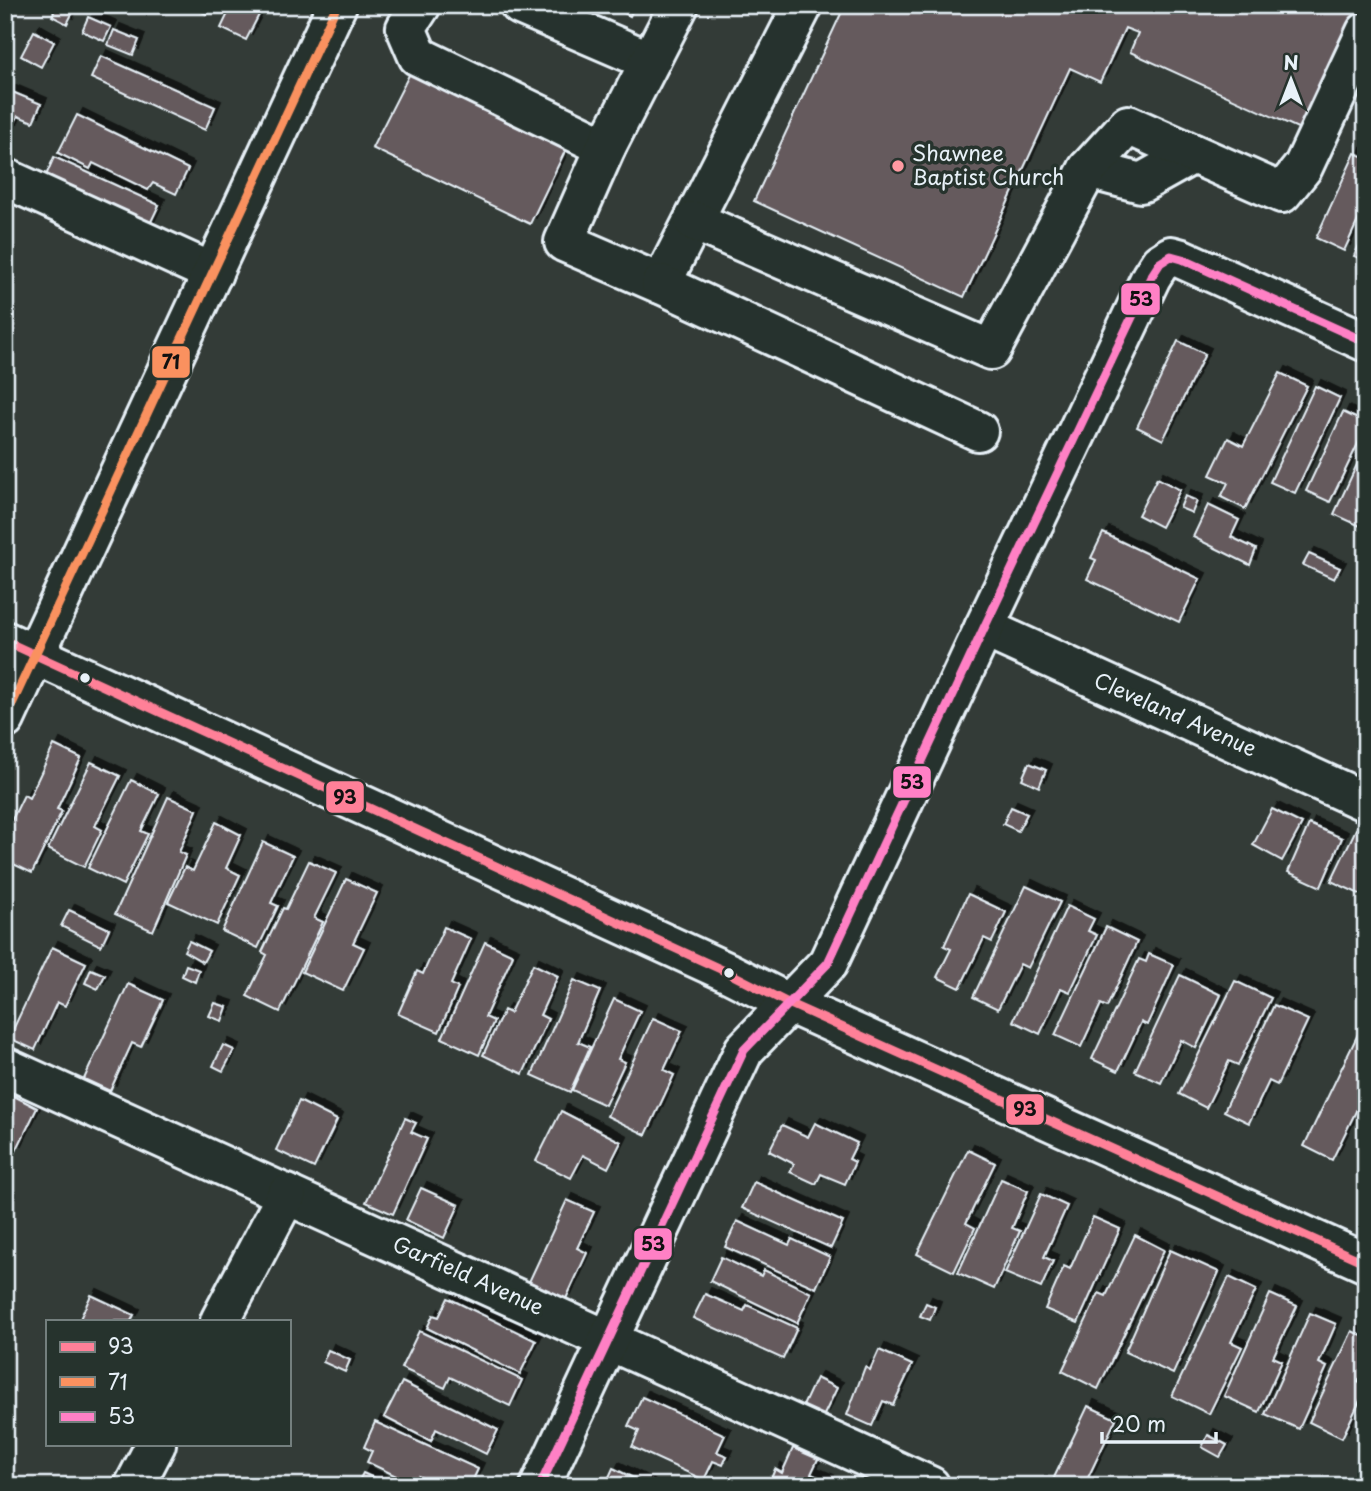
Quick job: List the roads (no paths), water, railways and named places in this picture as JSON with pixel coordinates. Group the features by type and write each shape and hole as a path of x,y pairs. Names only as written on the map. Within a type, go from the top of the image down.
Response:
{"street":[{"path":"5,719 20,648 213,273 337,5"},
{"path":"421,5 405,28 418,55 606,147"},
{"path":"520,5 650,61"},
{"path":"679,5 606,147 564,242 978,431"},
{"path":"661,284 803,5"},
{"path":"694,221 991,350 1088,169 1128,125 1282,193 1303,167 1366,32"},
{"path":"1088,169 1141,183 1193,154"},
{"path":"5,178 213,273"},
{"path":"540,1486 744,1050 828,963 984,628 1160,262 1171,256 1182,259 1366,342"},
{"name":"Cleveland Avenue","path":"984,628 1366,802"},
{"path":"20,648 729,973 788,1003 1366,1263"},
{"name":"Garfield Avenue","path":"5,1067 930,1486"},
{"path":"221,1320 287,1194"},
{"path":"134,1486 155,1446"}],"place":[{"name":"Shawnee Baptist Church","path":"898,166"}]}
